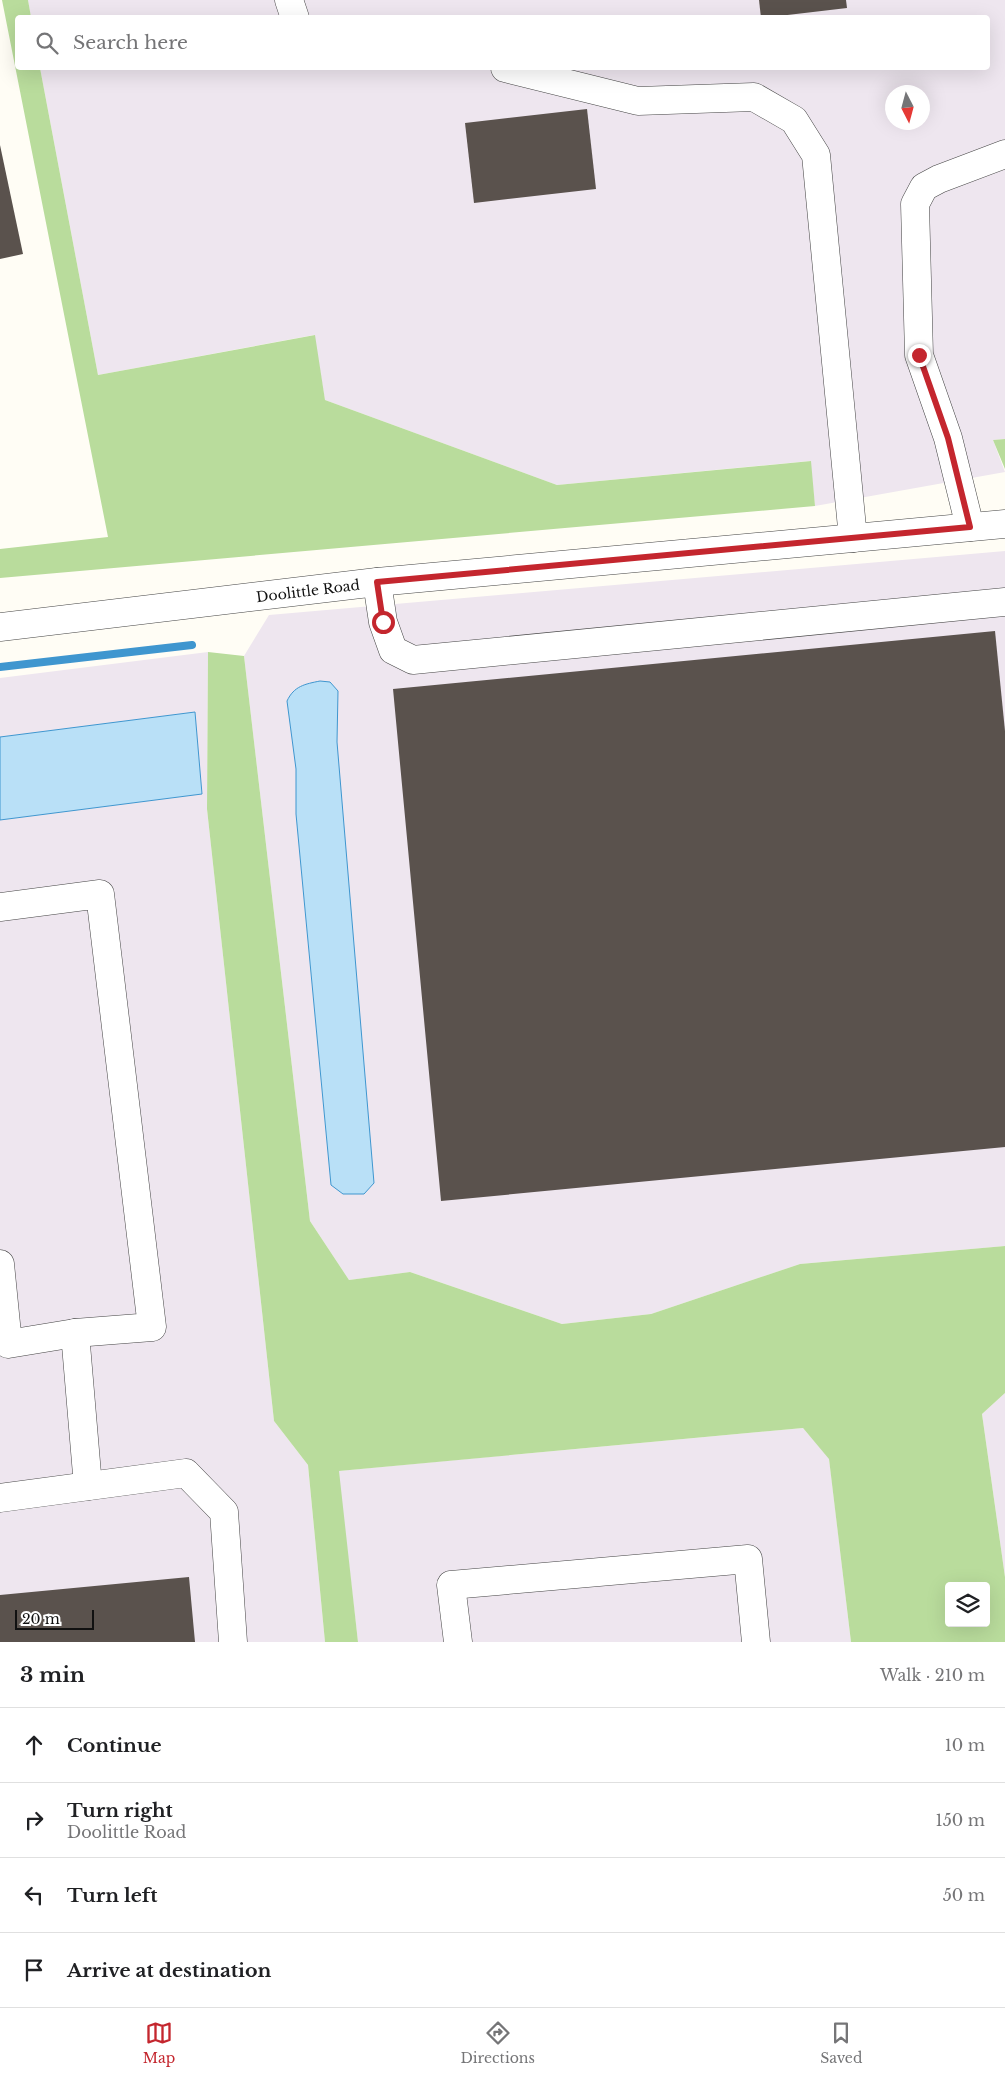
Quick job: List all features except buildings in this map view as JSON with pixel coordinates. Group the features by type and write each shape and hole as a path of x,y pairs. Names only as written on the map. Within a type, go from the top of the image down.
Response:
{"street":[{"path":"289,0 294,15"},
{"path":"512,70 638,101 754,96 794,120 816,155 853,538"},
{"path":"970,527 948,438 919,355 915,204 924,187 939,179 1005,154"},
{"name":"Doolittle Road","path":"0,628 377,582 1005,524"},
{"path":"377,582 383,622 393,650 413,660 1005,602"},
{"path":"0,907 100,894 152,1327 75,1334 8,1344 0,1264"},
{"path":"75,1334 88,1486"},
{"path":"0,1498 186,1474 224,1512 233,1642"},
{"path":"458,1642 451,1585 748,1559 756,1642"}],"shaded area":[{"path":"28,0 1005,0 1005,439 993,440 1005,472 815,506 810,461 557,485 325,400 314,335 98,375 40,70 990,70 990,15 30,15"},
{"path":"1005,551 1005,1246 800,1264 651,1314 562,1324 410,1272 349,1280 310,1221 244,656 269,615","holes":["338,691 331,1185 296,814 296,769"]},
{"path":"208,652 207,809 274,1421 308,1465 325,1642 0,1642 0,820 202,794 195,712 0,737 0,678"},
{"path":"1005,1393 1005,1577 982,1414"},
{"path":"803,1428 829,1458 851,1642 358,1642 338,1471"}],"green space":[{"path":"2,0 28,0 31,15 15,15 15,66"},
{"path":"16,70 40,70 98,375 315,335 325,400 557,485 811,461 815,506 0,578 0,549 108,537"},
{"path":"1005,439 1005,469 993,440"},
{"path":"208,652 244,656 310,1221 349,1280 410,1272 562,1324 651,1314 800,1264 1005,1246 1005,1393 982,1414 1005,1577 1005,1642 851,1642 829,1459 803,1428 339,1471 358,1642 325,1642 308,1465 274,1421 207,809"}],"water":[{"path":"320,681 330,682 338,691 337,742 374,1183 364,1194 343,1194 331,1185 296,814 296,769 287,701 297,689"},
{"path":"195,712 202,794 0,820 0,737"}],"waterway":[{"path":"0,667 192,645"}],"route":[{"path":"383,622 377,582 970,527 948,438 919,355"}]}
